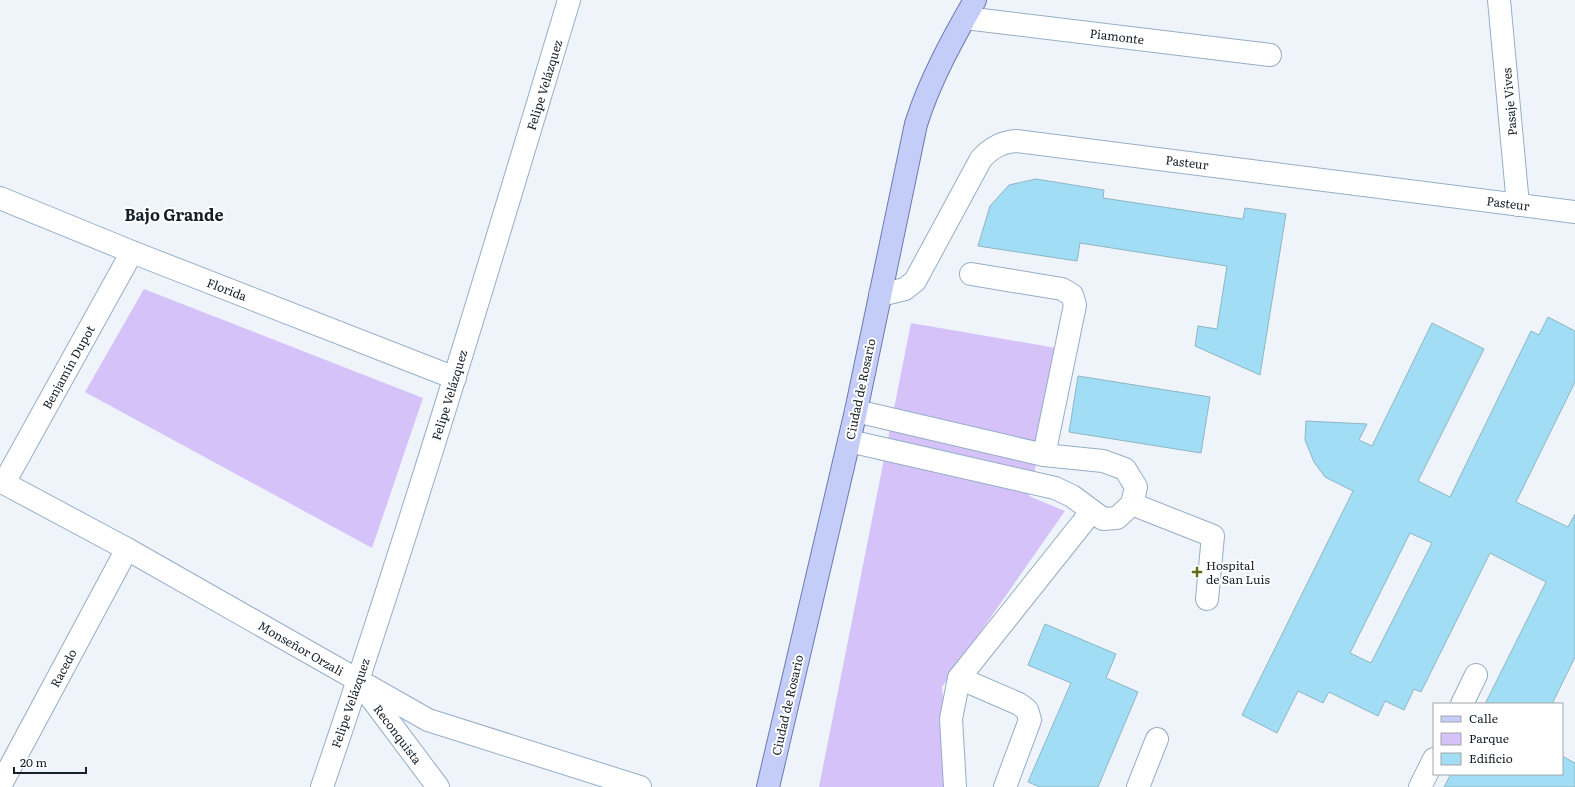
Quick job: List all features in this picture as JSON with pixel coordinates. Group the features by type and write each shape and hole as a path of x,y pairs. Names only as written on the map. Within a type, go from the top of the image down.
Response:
{"main road":[{"name":"Ciudad de Rosario","path":"768,787 856,411 918,118 935,73 970,9"}],"street":[{"name":"Felipe Velázquez","path":"322,787 358,681 455,378 569,0"},
{"name":"Pasaje Vives","path":"1499,0 1518,205"},
{"name":"Piamonte","path":"970,9 1270,54"},
{"name":"Pasteur","path":"880,296 905,289 915,281 981,159 990,149 1003,142 1009,141 1575,212"},
{"name":"Florida","path":"0,198 132,252 455,378"},
{"name":"Benjamín Dupot","path":"2,482 132,252"},
{"path":"970,274 1062,289 1072,295 1075,305 1044,455"},
{"path":"849,441 1055,488 1072,496 1103,519 1117,518 1132,504 1136,487 1125,469 1103,461 1044,455 856,411"},
{"name":"Monseñor Orzali","path":"2,482 127,549 428,720 640,787"},
{"path":"1132,504 1214,536 1207,599"},
{"path":"955,787 951,719 959,678 1092,511"},
{"name":"Racedo","path":"0,786 127,549"},
{"path":"1462,703 1476,675"},
{"path":"959,678 1019,704 1027,710 1030,720 1005,787"},
{"name":"Reconquista","path":"358,681 438,787"},
{"path":"1138,787 1157,739"},
{"path":"1420,787 1433,761"}],"green space":[{"path":"144,289 423,398 372,548 85,392"},
{"path":"911,323 1062,349 1029,496 1065,511 942,687 951,787 819,787"}],"building":[{"path":"1036,179 1104,190 1103,198 1243,219 1245,208 1286,214 1260,375 1195,346 1198,326 1217,329 1227,266 1080,243 1077,261 978,246 990,206 1009,185"},
{"path":"1548,317 1575,331 1575,382 1516,502 1568,527 1575,514 1575,657 1552,703 1486,703 1546,582 1490,553 1421,692 1414,689 1404,710 1385,701 1378,716 1329,692 1323,703 1298,691 1277,733 1242,715 1353,491 1325,477 1314,462 1305,440 1306,421 1367,424 1359,440 1372,446 1432,323 1484,349 1418,481 1450,497 1531,331 1539,335","holes":["1410,533 1432,543 1371,663 1350,653"]},
{"path":"1078,376 1210,397 1201,453 1069,432"},
{"path":"1045,624 1116,654 1106,678 1138,692 1098,787 1040,787 1028,782 1071,683 1028,665"},
{"path":"1563,757 1575,763 1575,787 1444,787 1450,775 1563,775"}],"place":[{"name":"Hospital de San Luis","path":"1197,572"}],"district":[{"name":"Bajo Grande","path":"174,214"}]}
